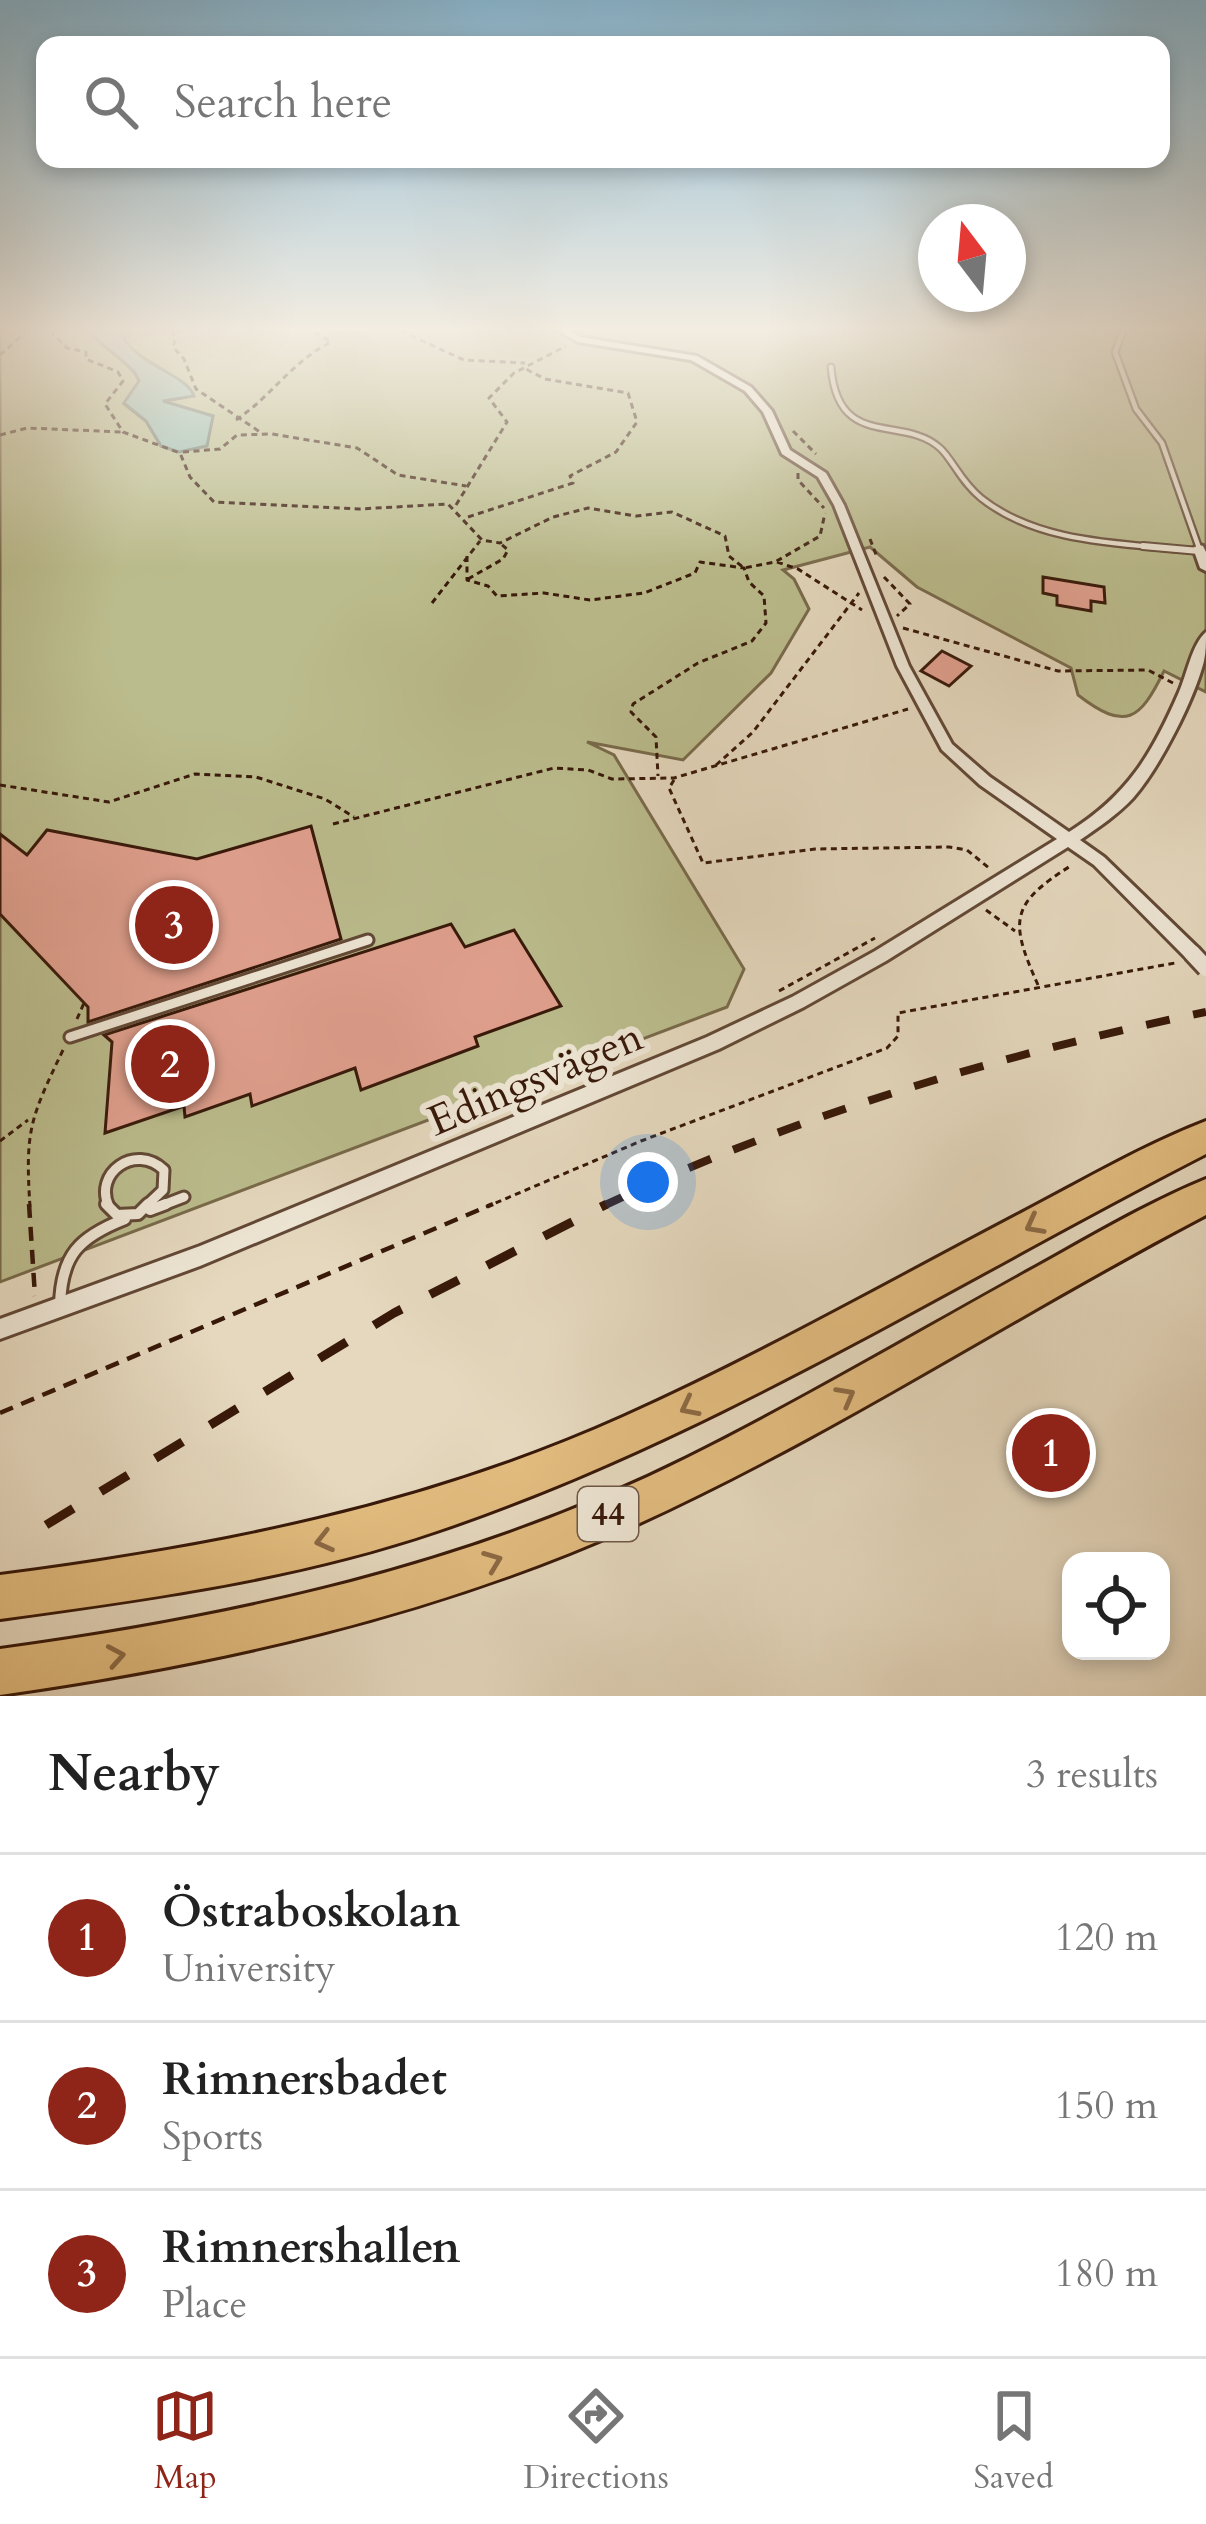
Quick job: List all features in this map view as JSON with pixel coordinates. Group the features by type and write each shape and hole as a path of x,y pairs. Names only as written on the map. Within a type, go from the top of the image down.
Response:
{"highway":[{"name":"44","path":"0,1597 206,1568 319,1543 436,1511 542,1472 673,1415 1206,1137"},
{"name":"44","path":"0,1672 202,1642 318,1617 449,1579 563,1535 694,1476 816,1412 1206,1196"}],"street":[{"path":"766,410 786,452 822,475 839,505 922,705 947,748 1099,861 1196,960"},
{"path":"1199,550 1206,568"},
{"name":"Edingsvägen","path":"0,1329 60,1298 200,1256 733,1035 974,899 1070,839 1134,786 1187,690 1206,636"}],"lane":[{"path":"848,410 881,432 939,447 956,476 1011,517 1070,537 1199,550 1162,443 1137,410"},
{"path":"70,1037 368,940"},
{"path":"152,1158 164,1170 163,1190 138,1214 109,1210 103,1193 121,1165 152,1158"},
{"path":"60,1298 59,1273 70,1249 97,1230 184,1197"}],"path":[{"path":"108,410 123,432"},
{"path":"222,410 261,434"},
{"path":"235,421 251,410"},
{"path":"454,508 507,422 498,410"},
{"path":"466,518 573,483 570,476 616,452 637,422 633,410"},
{"path":"0,435 49,427 123,432 180,453 220,448 237,435 261,434 356,448 398,476 466,486"},
{"path":"180,453 190,476 214,502 292,502 344,512 448,504 482,540 500,543 508,550 503,559 467,580"},
{"path":"467,580 488,586 496,596 544,593 590,600 644,593 695,573 700,562 744,568 775,562 820,536 825,509 798,480 797,460"},
{"path":"500,543 553,518 588,508 636,516 672,512 725,536 729,556 764,596 766,623 752,641 698,663 633,704 631,712 656,737 658,776"},
{"path":"432,602 482,540"},
{"path":"467,556 467,580"},
{"path":"775,562 798,569 886,622 956,646 1058,671 1148,670 1187,690"},
{"path":"715,766 753,732 868,580"},
{"path":"333,824 554,769 588,770 612,779 674,778 922,705"},
{"path":"0,785 109,802 195,774 256,776 325,799 355,819"},
{"path":"674,778 669,788 703,863 815,849 949,847 967,850 1003,881"},
{"path":"1015,931 1018,906 1028,894 1077,862"},
{"path":"974,899 1015,931 1039,986"},
{"path":"779,991 888,931"},
{"path":"0,1413 641,1141 887,1048 898,1036 898,1013 1196,960"},
{"path":"60,1298 36,1298 26,1150 30,1119 84,1003"},
{"path":"0,1141 30,1119"}],"green space":[{"path":"0,410 132,410 146,421 161,446 206,439 213,416 193,410 1206,410 1206,692 1164,671 1139,710 1120,717 1108,714 1078,695 1071,668 917,587 870,547 783,570 794,579 809,609 771,673 683,760 587,742 614,755 744,969 727,1007 0,1282"}],"water":[{"path":"133,410 193,410 213,416 207,446 179,452 161,446 146,421"}],"building":[{"path":"1043,577 1104,587 1105,603 1091,601 1091,611 1057,605 1057,596 1043,593"},
{"path":"942,651 971,666 949,686 921,671"},
{"path":"311,826 341,939 88,1022 88,1007 0,914 0,834 27,855 47,830 197,859"},
{"path":"451,924 465,947 514,930 561,1006 475,1037 478,1046 361,1090 355,1068 252,1106 250,1094 185,1117 184,1106 105,1133 112,1042 104,1035"}],"railway":[{"path":"602,1206 748,1144 898,1092 1050,1048 1206,1012"},
{"path":"602,1206 607,1204"},
{"path":"46,1525 394,1313 602,1206"}],"place":[{"name":"Rimnershallen","path":"174,925"},
{"name":"Rimnersbadet","path":"170,1064"},
{"name":"Östraboskolan","path":"1051,1453"}]}
